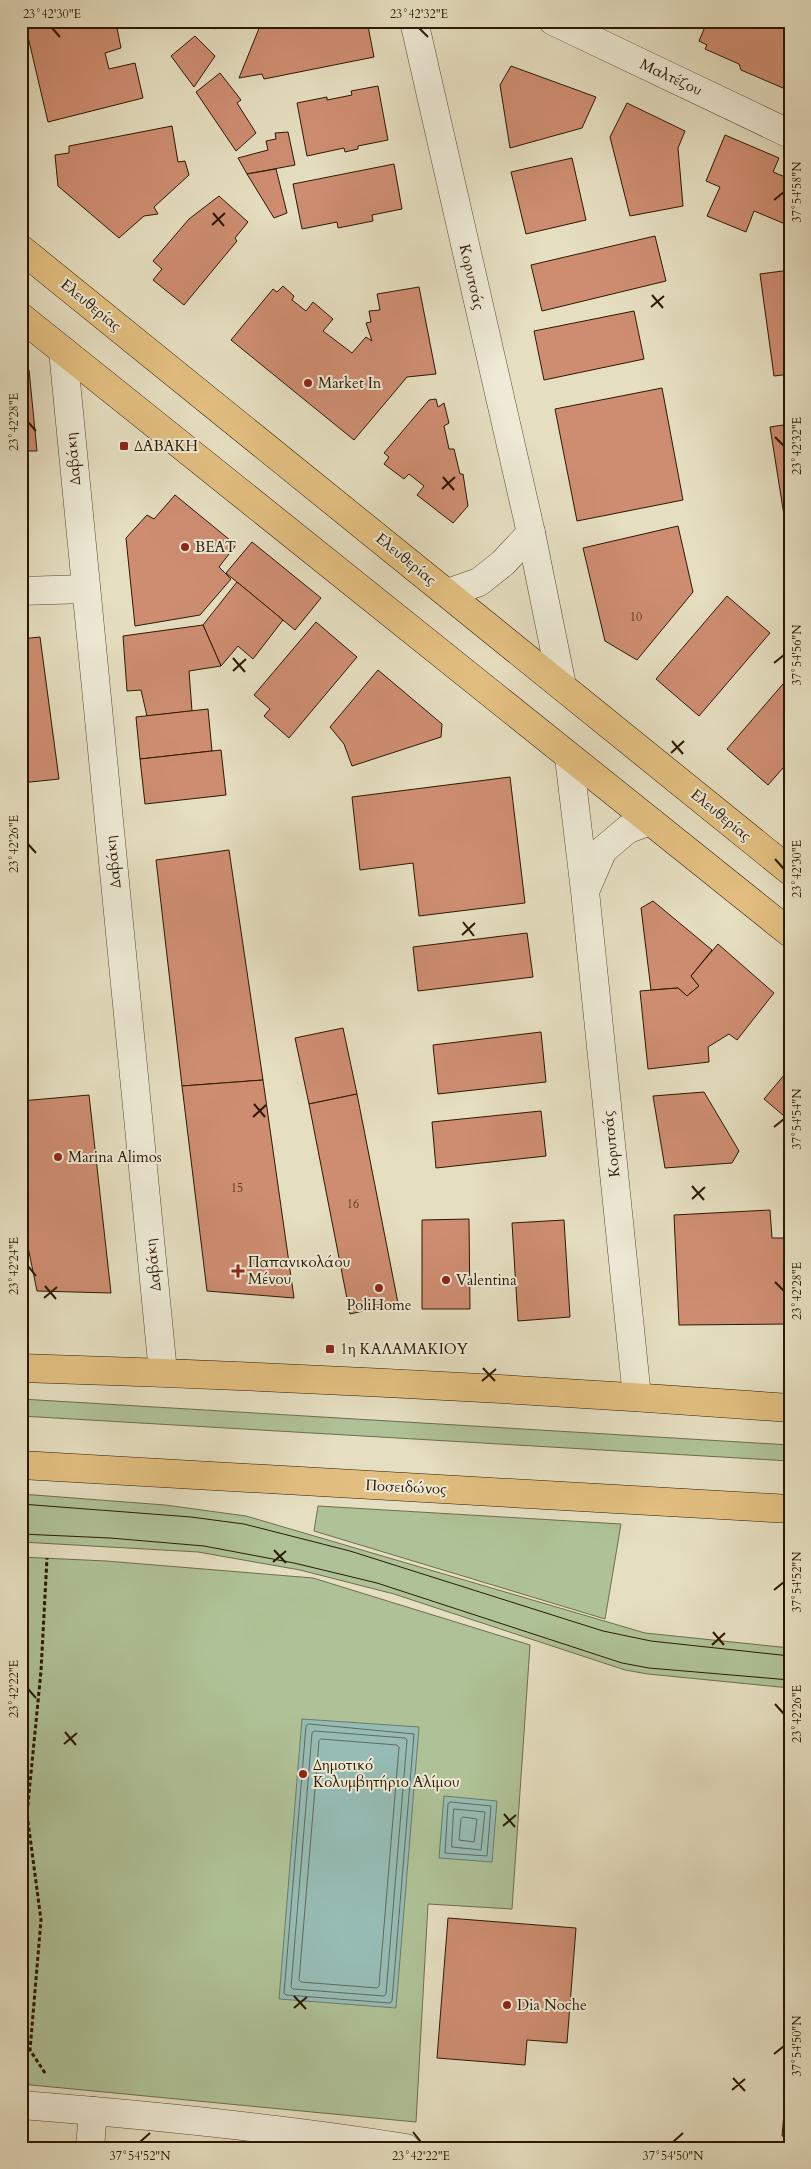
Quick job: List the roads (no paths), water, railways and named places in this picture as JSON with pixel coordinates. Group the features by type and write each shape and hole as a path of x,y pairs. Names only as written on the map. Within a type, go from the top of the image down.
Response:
{"main road":[{"name":"Ελευθερίας","path":"21,248 790,871"},
{"path":"21,317 790,933"},
{"path":"21,1368 164,1372 637,1397 790,1408"},
{"name":"Ποσειδώνος","path":"21,1465 790,1509"}],"street":[{"name":"Κορυτσάς","path":"414,21 531,533 562,686"},
{"name":"Μαλτέζου","path":"553,21 790,134"},
{"name":"Δαβάκη","path":"63,351 164,1372"},
{"path":"448,593 479,582 504,563 531,533"},
{"path":"21,591 86,589"},
{"name":"Κορυτσάς","path":"569,756 585,891 637,1397"},
{"name":"Κορυτσάς","path":"585,891 603,850 628,829 650,821"},
{"path":"21,2105 94,2111 249,2138 406,2148"},
{"path":"90,2148 94,2111"}],"water":[{"path":"302,1719 419,1727 396,2008 279,1999"},
{"path":"444,1796 497,1801 492,1862 439,1858"}],"tram line":[{"path":"21,1504 191,1517 244,1524 350,1551 603,1631 651,1641 790,1656"},
{"path":"21,1534 110,1538 204,1546 294,1563 377,1583 622,1663 649,1668 790,1680"}],"place":[{"name":"Market In","path":"308,383"},
{"name":"ΔΑΒΑΚΗ","path":"124,446"},
{"name":"ΒΕΑΤ","path":"185,547"},
{"name":"Marina Alimos","path":"58,1157"},
{"name":"Παπανικολάου Μένου","path":"238,1271"},
{"name":"Valentina","path":"446,1280"},
{"name":"PoliHome","path":"379,1288"},
{"name":"1η ΚΑΛΑΜΑΚΙΟΥ","path":"330,1349"},
{"name":"Δημοτικό Κολυμβητήριο Αλίμου","path":"303,1774"},
{"name":"Dia Noche","path":"507,2005"}]}
